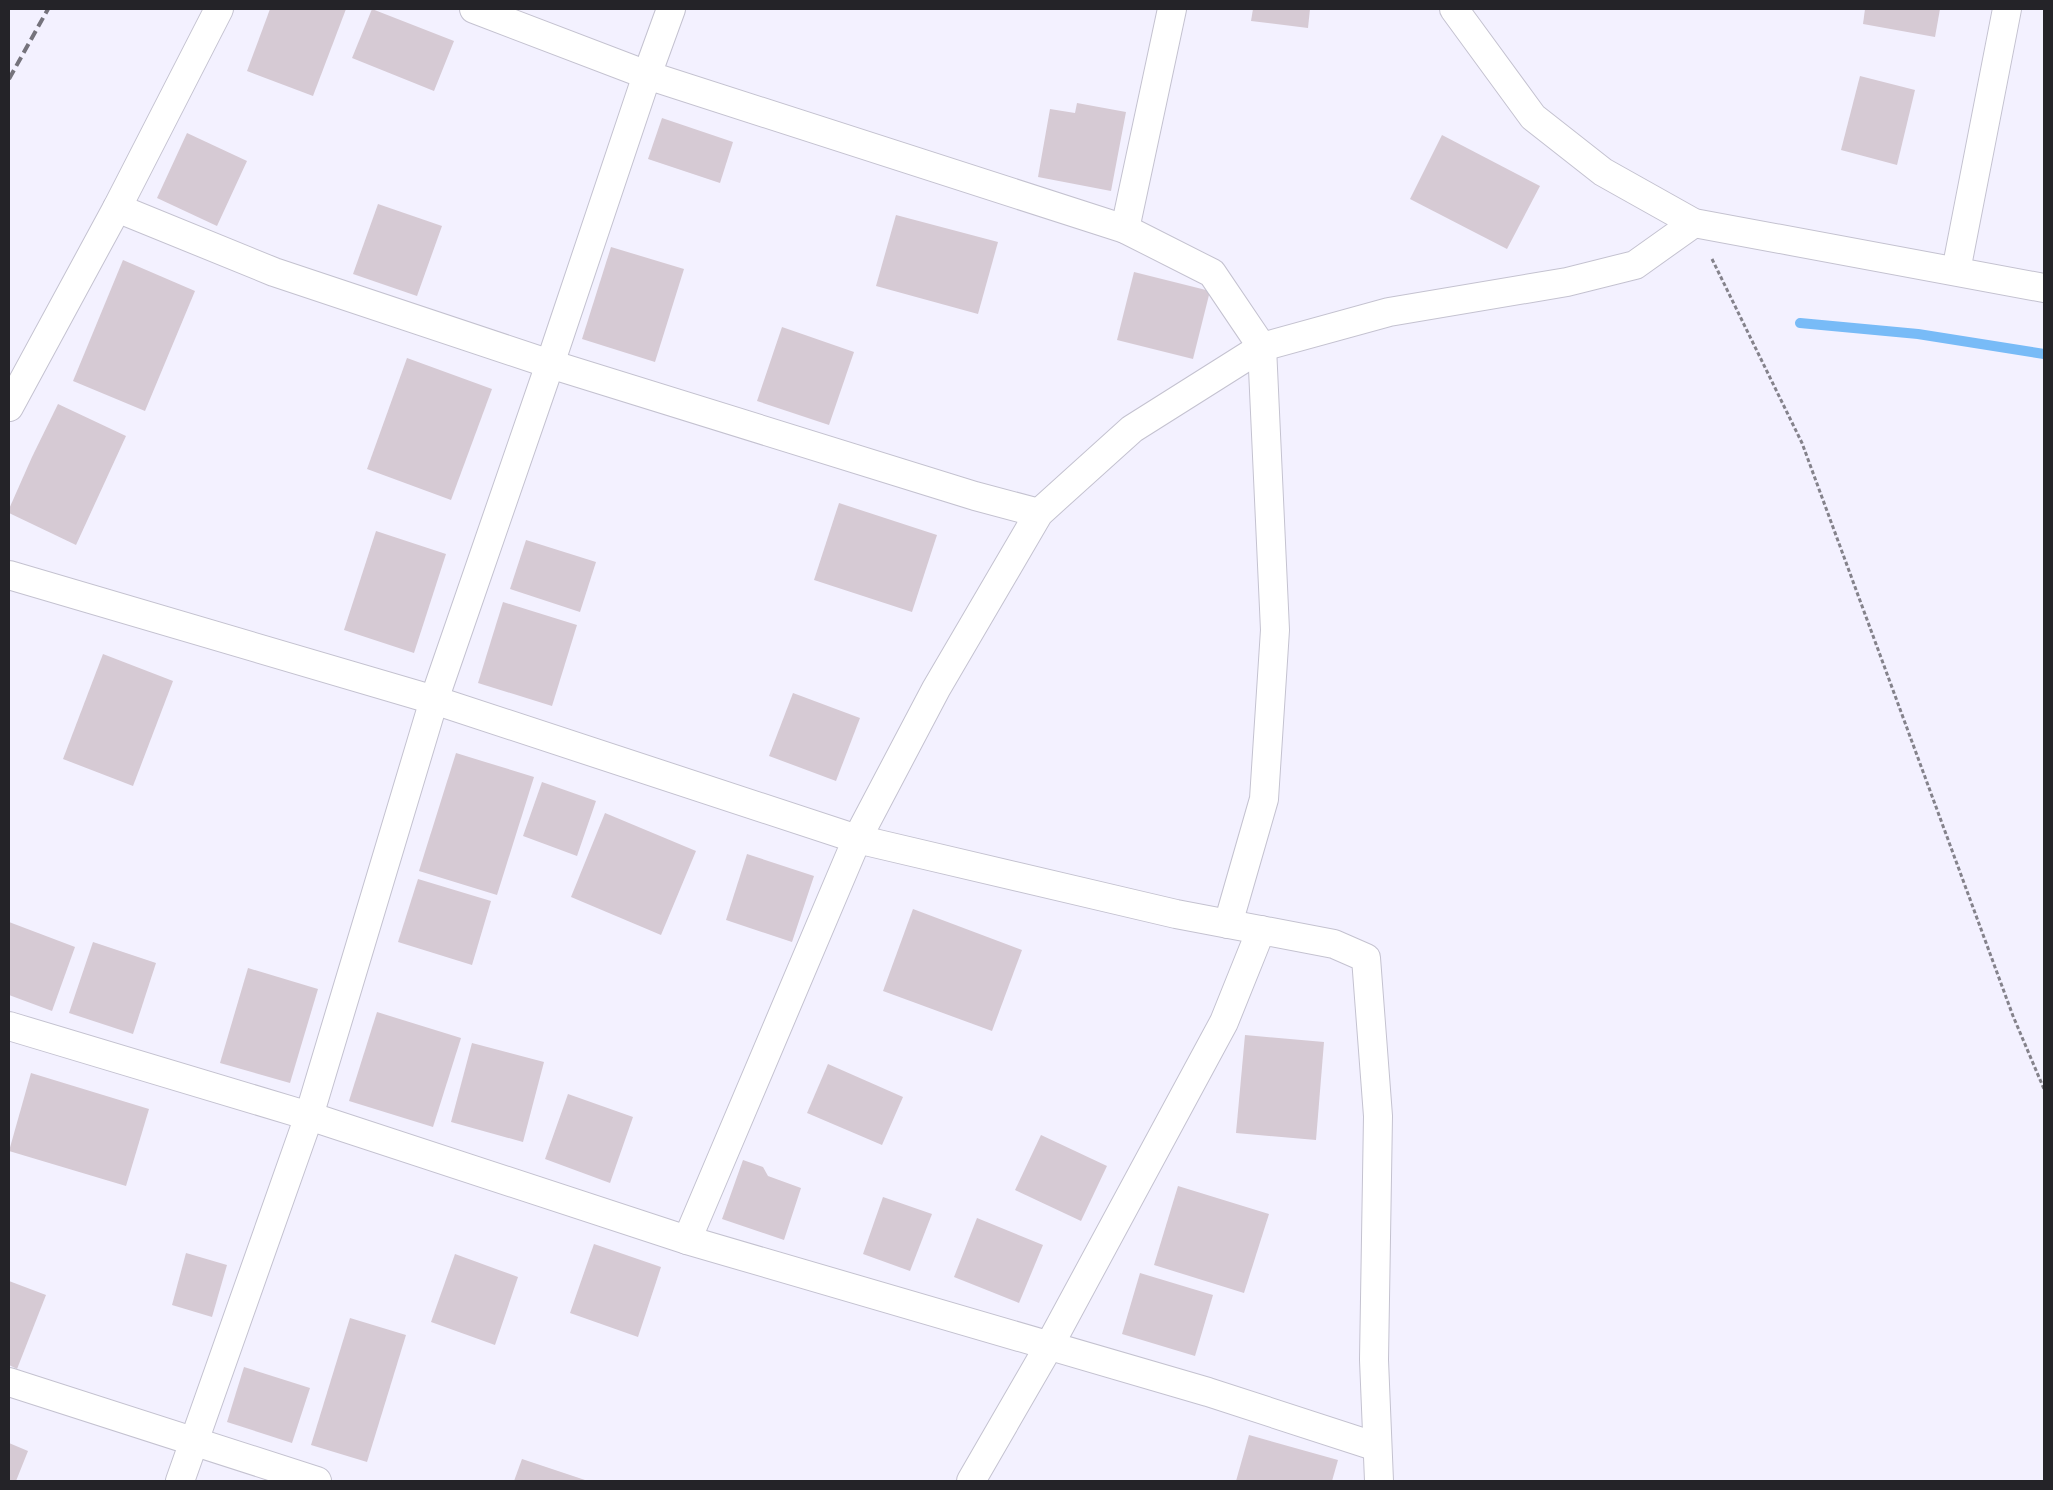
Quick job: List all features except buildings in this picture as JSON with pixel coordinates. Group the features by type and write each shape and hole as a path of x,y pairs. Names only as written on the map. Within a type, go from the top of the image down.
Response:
{"street":[{"path":"9,407 117,208 219,9"},
{"path":"474,9 647,75 1125,229 1212,273 1262,347 1275,630 1264,799 1228,924"},
{"path":"180,1481 309,1116 434,700 671,9"},
{"path":"1125,229 1172,9"},
{"path":"1454,9 1533,117 1603,172 1694,223 1956,270 2044,288"},
{"path":"1956,270 2007,9"},
{"path":"117,208 274,272 550,364 975,496 1038,513"},
{"path":"686,1240 857,839 936,689 1038,513 1132,429 1262,347 1390,312 1567,282 1635,265 1694,223"},
{"path":"9,576 434,700 857,839 1176,914 1334,944 1366,958 1378,1116 1374,1360 1379,1481"},
{"path":"971,1481 1050,1346 1224,1022 1261,930"},
{"path":"9,1026 309,1116 686,1240 1208,1392 1377,1447"},
{"path":"9,1382 317,1481"}],"path":[{"path":"1694,223 1802,443 2010,1006 2044,1088"}],"waterway":[{"path":"1800,323 1918,334 2044,354"}],"railway":[{"path":"9,79 48,9"}]}
